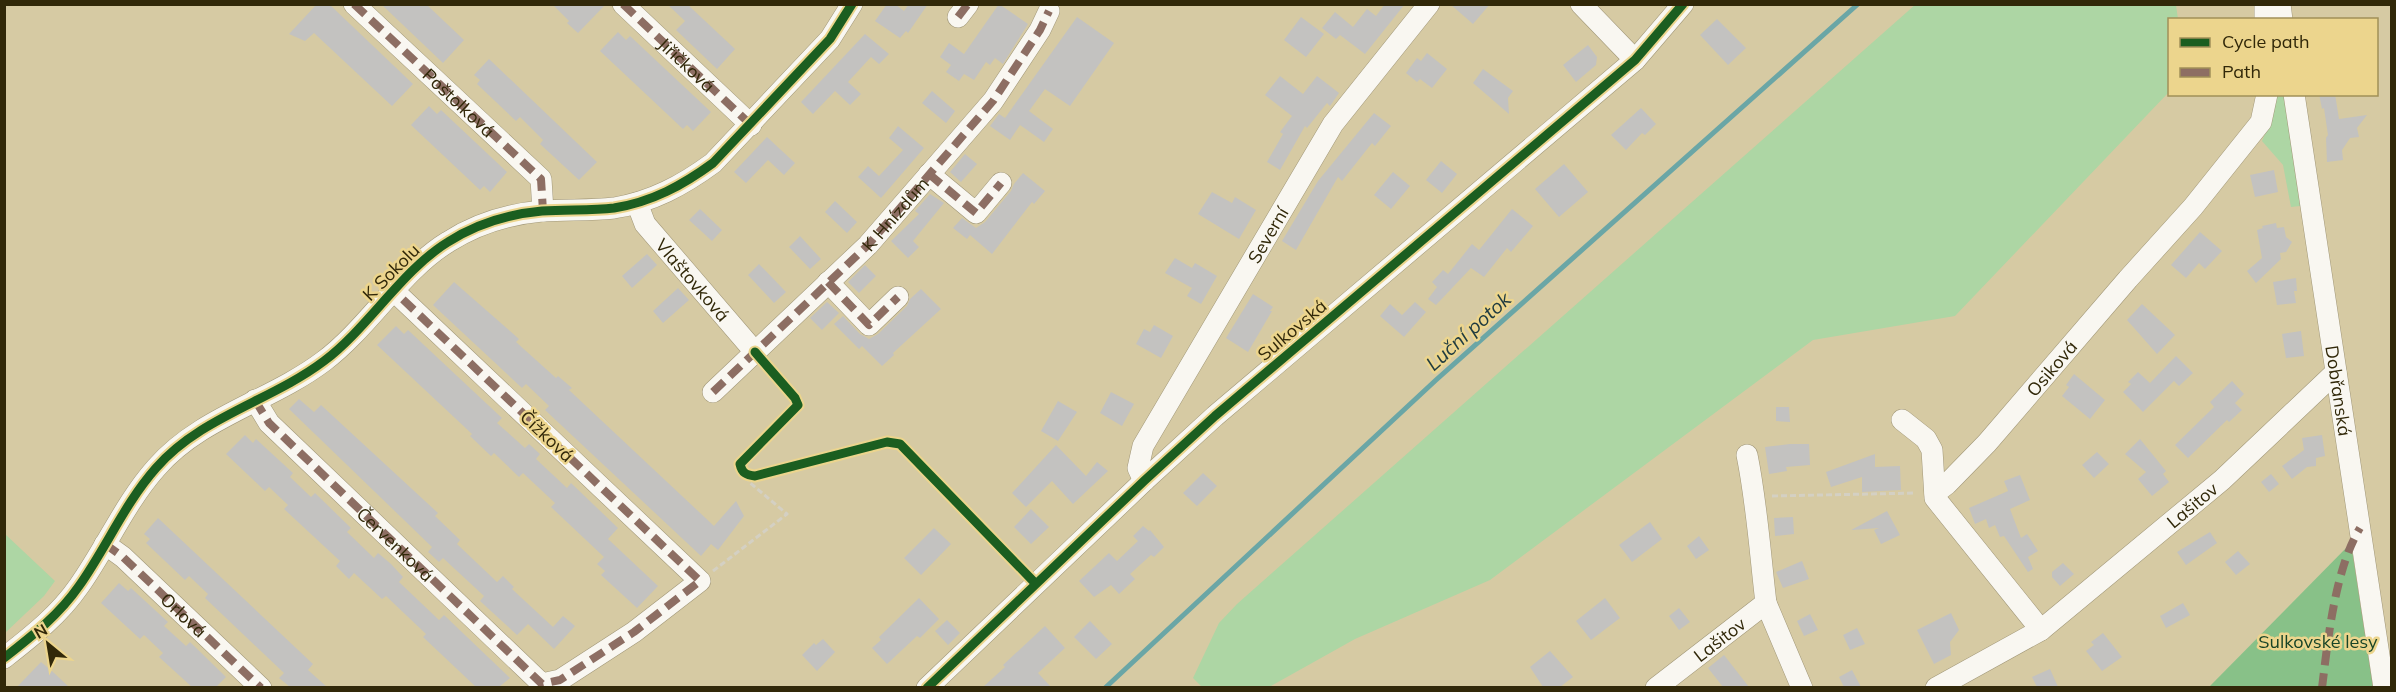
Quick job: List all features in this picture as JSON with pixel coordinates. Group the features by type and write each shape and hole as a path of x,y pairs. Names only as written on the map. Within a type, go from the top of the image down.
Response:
{"street":[{"name":"Poštolková","path":"354,4 541,179 543,210"},
{"name":"Jiřičková","path":"623,4 751,125"},
{"name":"K Sokolu","path":"4,658 42,628 65,605 80,585 137,492 164,459 200,431 322,362 336,351 431,253 456,237 501,218 543,210 614,208 637,203 665,193 690,180 713,163 751,125 830,39 852,4"},
{"name":"Severní","path":"1144,481 1138,468 1143,446 1333,124 1429,4"},
{"path":"1581,4 1635,60"},
{"name":"Sulkovská","path":"927,687 1215,416 1635,60 1683,4"},
{"name":"K Hnízdům","path":"713,392 868,245 993,101 1040,30 1046,7"},
{"name":"Osiková","path":"1935,493 1947,484 1987,443 2193,207 2262,122 2267,96"},
{"name":"Dobřanská","path":"2294,96 2384,687"},
{"path":"929,174 976,213 1001,183"},
{"name":"Vlaštovková","path":"637,203 645,224 755,352"},
{"path":"828,282 869,325 898,297"},
{"name":"Čížková","path":"394,291 700,581"},
{"name":"Lašitov","path":"1936,687 2041,630 2222,480 2336,372"},
{"name":"Červenková","path":"255,400 269,423 542,684 560,680 634,632 700,581"},
{"path":"1902,420 1926,440 1932,450 1935,498 2041,630"},
{"path":"1747,455 1756,496 1758,539 1766,603"},
{"name":"Orlová","path":"105,544 123,557 261,687"},
{"name":"Lašitov","path":"1656,687 1766,603 1802,687"}],"path":[{"path":"700,581 787,514 749,482 751,475 742,470 740,464"},
{"path":"1756,496 1865,496 1935,493"}],"green space":[{"path":"1916,4 2176,5 2178,18 2168,18 2168,93 1955,316 1813,340 1490,580 1355,639 1269,687 1202,687 1193,678 1219,623 1237,604"},
{"path":"2271,96 2284,96 2300,206 2291,207 2283,165 2262,141 2270,122"},
{"path":"5,534 55,581 44,596 5,633"},
{"name":"Sulkovské lesy","path":"2351,543 2373,687 2209,687"}],"building":[{"path":"317,4 329,4 413,84 392,106 314,33 305,41 289,34"},
{"path":"381,4 426,4 464,40 443,63"},
{"path":"552,4 606,4 578,33"},
{"path":"667,4 687,4 735,49 717,69 676,30 685,21"},
{"path":"887,4 895,4 904,11 909,4 928,4 908,33 906,31 900,38 875,21"},
{"path":"999,4 1028,24 1003,64 995,58 990,65 986,62 974,80 964,74 959,81 946,72 951,65 940,57 949,43 964,54"},
{"path":"1385,4 1405,4 1365,54 1340,35 1336,39 1322,28 1335,12 1353,27 1367,9 1376,16"},
{"path":"1450,4 1490,4 1473,24"},
{"path":"1077,17 1114,43 1070,106 1045,89 1029,111 1053,129 1044,142 1020,125 1010,140 990,126 999,114 1005,118"},
{"path":"1301,17 1324,34 1306,57 1284,40"},
{"path":"1717,19 1746,48 1728,65 1700,35"},
{"path":"618,32 626,40 630,36 711,112 693,131 687,125 683,129 600,51"},
{"path":"865,34 889,54 879,64 871,57 848,82 861,94 850,105 835,91 813,114 801,102"},
{"path":"1588,45 1597,57 1596,65 1576,82 1563,65"},
{"path":"1427,53 1447,69 1432,88 1420,79 1417,82 1406,73 1417,58 1421,61"},
{"path":"489,59 597,162 579,180 540,144 543,140 520,117 516,121 477,84 480,80 474,75"},
{"path":"1483,69 1513,91 1508,98 1509,114 1473,83"},
{"path":"1280,76 1303,94 1317,76 1339,93 1330,106 1327,103 1307,128 1305,126 1280,170 1267,162 1283,134 1280,132 1292,116 1265,95"},
{"path":"932,91 955,111 946,123 922,103"},
{"path":"2319,96 2335,96 2339,119 2367,115 2357,128 2359,137 2350,138 2342,150 2343,160 2327,162 2326,138 2328,135 2324,108 2322,109"},
{"path":"429,106 437,114 441,110 507,172 490,192 484,186 480,190 411,125"},
{"path":"1641,108 1656,124 1645,135 1642,133 1626,150 1611,135"},
{"path":"1374,113 1391,126 1375,146 1372,143 1342,181 1338,177 1296,250 1282,241 1318,181"},
{"path":"898,126 924,148 881,198 858,177 868,166 879,176 903,150 889,138"},
{"path":"767,137 795,163 784,175 768,160 746,183 734,172"},
{"path":"965,154 977,164 961,182 950,172"},
{"path":"1441,161 1457,174 1442,193 1426,180"},
{"path":"1564,164 1588,192 1559,217 1535,189"},
{"path":"2274,170 2278,192 2255,197 2250,175"},
{"path":"1393,172 1410,186 1391,209 1374,195"},
{"path":"1023,173 1045,191 1034,204 1032,202 992,254 970,235 967,239 953,228 962,218 976,228 985,222"},
{"path":"1212,192 1232,203 1235,197 1256,210 1239,239 1198,214"},
{"path":"930,194 944,203 913,241 919,247 908,258 891,241 919,214 915,211"},
{"path":"835,201 857,222 847,233 825,212"},
{"path":"700,209 722,230 712,241 689,220"},
{"path":"1512,209 1533,226 1511,252 1507,248 1484,277 1471,268 1436,305 1428,299 1437,287 1432,282 1443,270 1448,274 1472,244 1479,250"},
{"path":"2276,223 2277,228 2284,227 2286,237 2292,242 2286,252 2280,253 2281,259 2256,283 2247,271 2262,258 2257,230 2263,228 2262,226"},
{"path":"2200,232 2222,251 2205,269 2199,263 2186,278 2171,265"},
{"path":"800,236 821,259 810,269 789,247"},
{"path":"647,254 657,265 632,288 622,276"},
{"path":"1175,258 1192,268 1195,263 1217,276 1201,304 1187,296 1192,288 1165,273"},
{"path":"759,264 786,292 774,303 748,275"},
{"path":"865,265 876,276 859,293 848,282"},
{"path":"2296,278 2297,291 2294,291 2296,303 2277,305 2273,282"},
{"path":"454,282 519,339 516,342 556,378 558,376 572,388 569,390 714,526 736,501 744,516 718,550 711,544 701,556 545,410 549,406 526,384 522,388 433,305"},
{"path":"678,288 689,300 663,323 653,311"},
{"path":"921,289 941,309 882,366 862,346 859,349 834,324 843,316 860,334 869,339 878,334"},
{"path":"1253,294 1273,307 1248,352 1226,338"},
{"path":"827,302 839,313 822,330 810,318"},
{"path":"1415,302 1426,312 1404,337 1380,316 1390,304 1402,315"},
{"path":"2142,304 2175,335 2157,354 2127,320"},
{"path":"1154,325 1173,336 1161,358 1136,344 1144,329 1150,332"},
{"path":"396,326 404,334 408,330 502,418 497,423 525,448 529,444 540,454 536,459 567,488 571,483 618,528 608,539 658,586 637,608 601,575 605,571 597,564 604,557 551,507 555,503 523,473 519,477 494,453 491,456 470,436 472,434 377,345"},
{"path":"2301,331 2304,356 2286,358 2282,334"},
{"path":"2176,356 2193,373 2179,386 2174,381 2143,412 2123,392 2131,384 2128,382 2138,372 2150,383"},
{"path":"2074,374 2105,400 2090,419 2062,396 2069,387 2066,385"},
{"path":"2232,381 2244,394 2235,403 2242,410 2229,422 2227,420 2188,458 2175,445 2214,407 2210,402"},
{"path":"1111,392 1134,404 1122,426 1100,413"},
{"path":"299,399 314,412 321,405 438,513 435,516 460,540 457,544 497,582 503,576 514,587 512,589 553,627 563,616 575,626 554,649 528,624 517,635 480,601 484,596 443,558 439,562 428,552 432,547 289,409"},
{"path":"1058,401 1077,412 1058,441 1041,431"},
{"path":"1776,407 1789,407 1790,422 1776,421"},
{"path":"245,435 253,443 256,439 293,473 290,477 311,497 315,493 351,528 347,532 374,558 378,553 391,564 403,577 399,582 439,620 444,615 510,678 499,687 476,687 423,637 426,634 386,596 382,599 354,573 349,579 336,566 340,561 284,509 288,505 269,487 265,491 226,454"},
{"path":"2322,435 2325,456 2316,458 2316,466 2307,467 2292,479 2282,466 2304,450 2302,438"},
{"path":"2140,439 2166,471 2163,474 2169,482 2152,496 2138,479 2146,472 2125,454"},
{"path":"1809,444 1810,465 1786,467 1787,471 1769,474 1765,447"},
{"path":"1056,445 1086,476 1097,462 1108,471 1073,504 1052,481 1026,507 1012,493"},
{"path":"2097,452 2109,464 2094,478 2082,465"},
{"path":"1875,454 1875,467 1900,466 1901,490 1862,492 1862,477 1831,487 1826,472"},
{"path":"1203,473 1217,486 1197,506 1183,493"},
{"path":"2271,474 2279,484 2269,492 2261,482"},
{"path":"2020,475 2030,500 2010,509 2021,538 2027,534 2038,551 2028,557 2033,569 2028,572 2004,536 2000,537 1995,525 1989,528 1986,519 1975,524 1969,508 2008,491 2004,481"},
{"path":"1031,509 1049,527 1031,544 1014,527"},
{"path":"1887,511 1900,535 1881,544 1874,530 1879,528 1851,530"},
{"path":"1793,517 1794,534 1775,536 1774,518"},
{"path":"158,518 313,664 308,670 327,687 290,687 279,678 284,673 205,598 208,594 189,576 185,580 146,543 150,539 144,534"},
{"path":"1650,522 1662,539 1632,562 1619,545"},
{"path":"1143,526 1150,530 1164,547 1154,557 1151,555 1130,574 1135,579 1119,594 1111,585 1094,597 1079,581 1109,553 1117,561 1138,541 1133,536"},
{"path":"934,528 951,544 921,575 904,558"},
{"path":"2210,532 2217,543 2186,565 2177,552"},
{"path":"1699,536 1709,550 1696,559 1687,546"},
{"path":"2238,551 2250,564 2236,575 2225,562"},
{"path":"1802,561 1809,579 1783,588 1776,572"},
{"path":"2063,563 2074,574 2060,586 2052,577 2052,572"},
{"path":"119,583 128,591 131,588 168,622 164,626 186,646 190,642 226,677 216,687 192,687 159,657 163,653 144,635 140,639 101,603"},
{"path":"919,598 939,619 920,638 917,636 887,664 872,648 881,640 879,637"},
{"path":"1605,598 1620,618 1591,640 1576,621"},
{"path":"2183,603 2190,615 2166,628 2160,616"},
{"path":"1679,608 1690,622 1679,630 1669,616"},
{"path":"1951,613 1959,630 1950,642 1951,655 1934,664 1917,630"},
{"path":"1810,614 1818,630 1804,636 1797,621"},
{"path":"947,620 960,633 948,645 935,631"},
{"path":"1090,621 1112,644 1096,659 1074,637"},
{"path":"1045,626 1065,648 1038,673 1051,687 983,687 1005,667 1003,665"},
{"path":"1857,628 1865,644 1850,650 1843,635"},
{"path":"2103,633 2122,657 2102,671 2086,651 2094,645 2091,642"},
{"path":"823,639 835,652 817,671 802,655 814,643 816,645"},
{"path":"1550,651 1573,677 1560,687 1543,687 1530,667"},
{"path":"1724,655 1749,687 1723,687 1708,668"},
{"path":"41,662 53,672 69,687 17,687"},
{"path":"2050,669 2058,687 2037,687 2032,677"},
{"path":"1852,670 1861,687 1844,687 1839,677"}],"waterway":[{"name":"Luční potok","path":"1105,688 1436,380 1858,4"}],"marked path":[{"path":"354,4 541,179 543,211"},
{"path":"623,4 751,125"},
{"path":"958,17 968,4"},
{"path":"713,392 868,245 993,101 1040,30 1049,11"},
{"path":"929,174 976,213 1001,183"},
{"path":"828,282 869,325 898,297"},
{"path":"255,400 269,423 542,684 560,680 634,632 700,581 394,291"},
{"path":"2322,688 2334,605 2344,563 2360,528"},
{"path":"105,544 123,557 261,688"}],"cycle path":[{"path":"4,658 44,625 71,597 145,482 174,450 193,435 282,387 324,361 340,348 415,268 431,254 459,236 481,225 517,215 542,211 605,209 641,202 666,192 702,171 713,163 830,39 852,4"},
{"path":"927,688 1215,416 1635,60 1683,4"},
{"path":"755,352 795,398 798,405 740,464 745,473 755,476 887,442 900,444 1036,584"}]}
